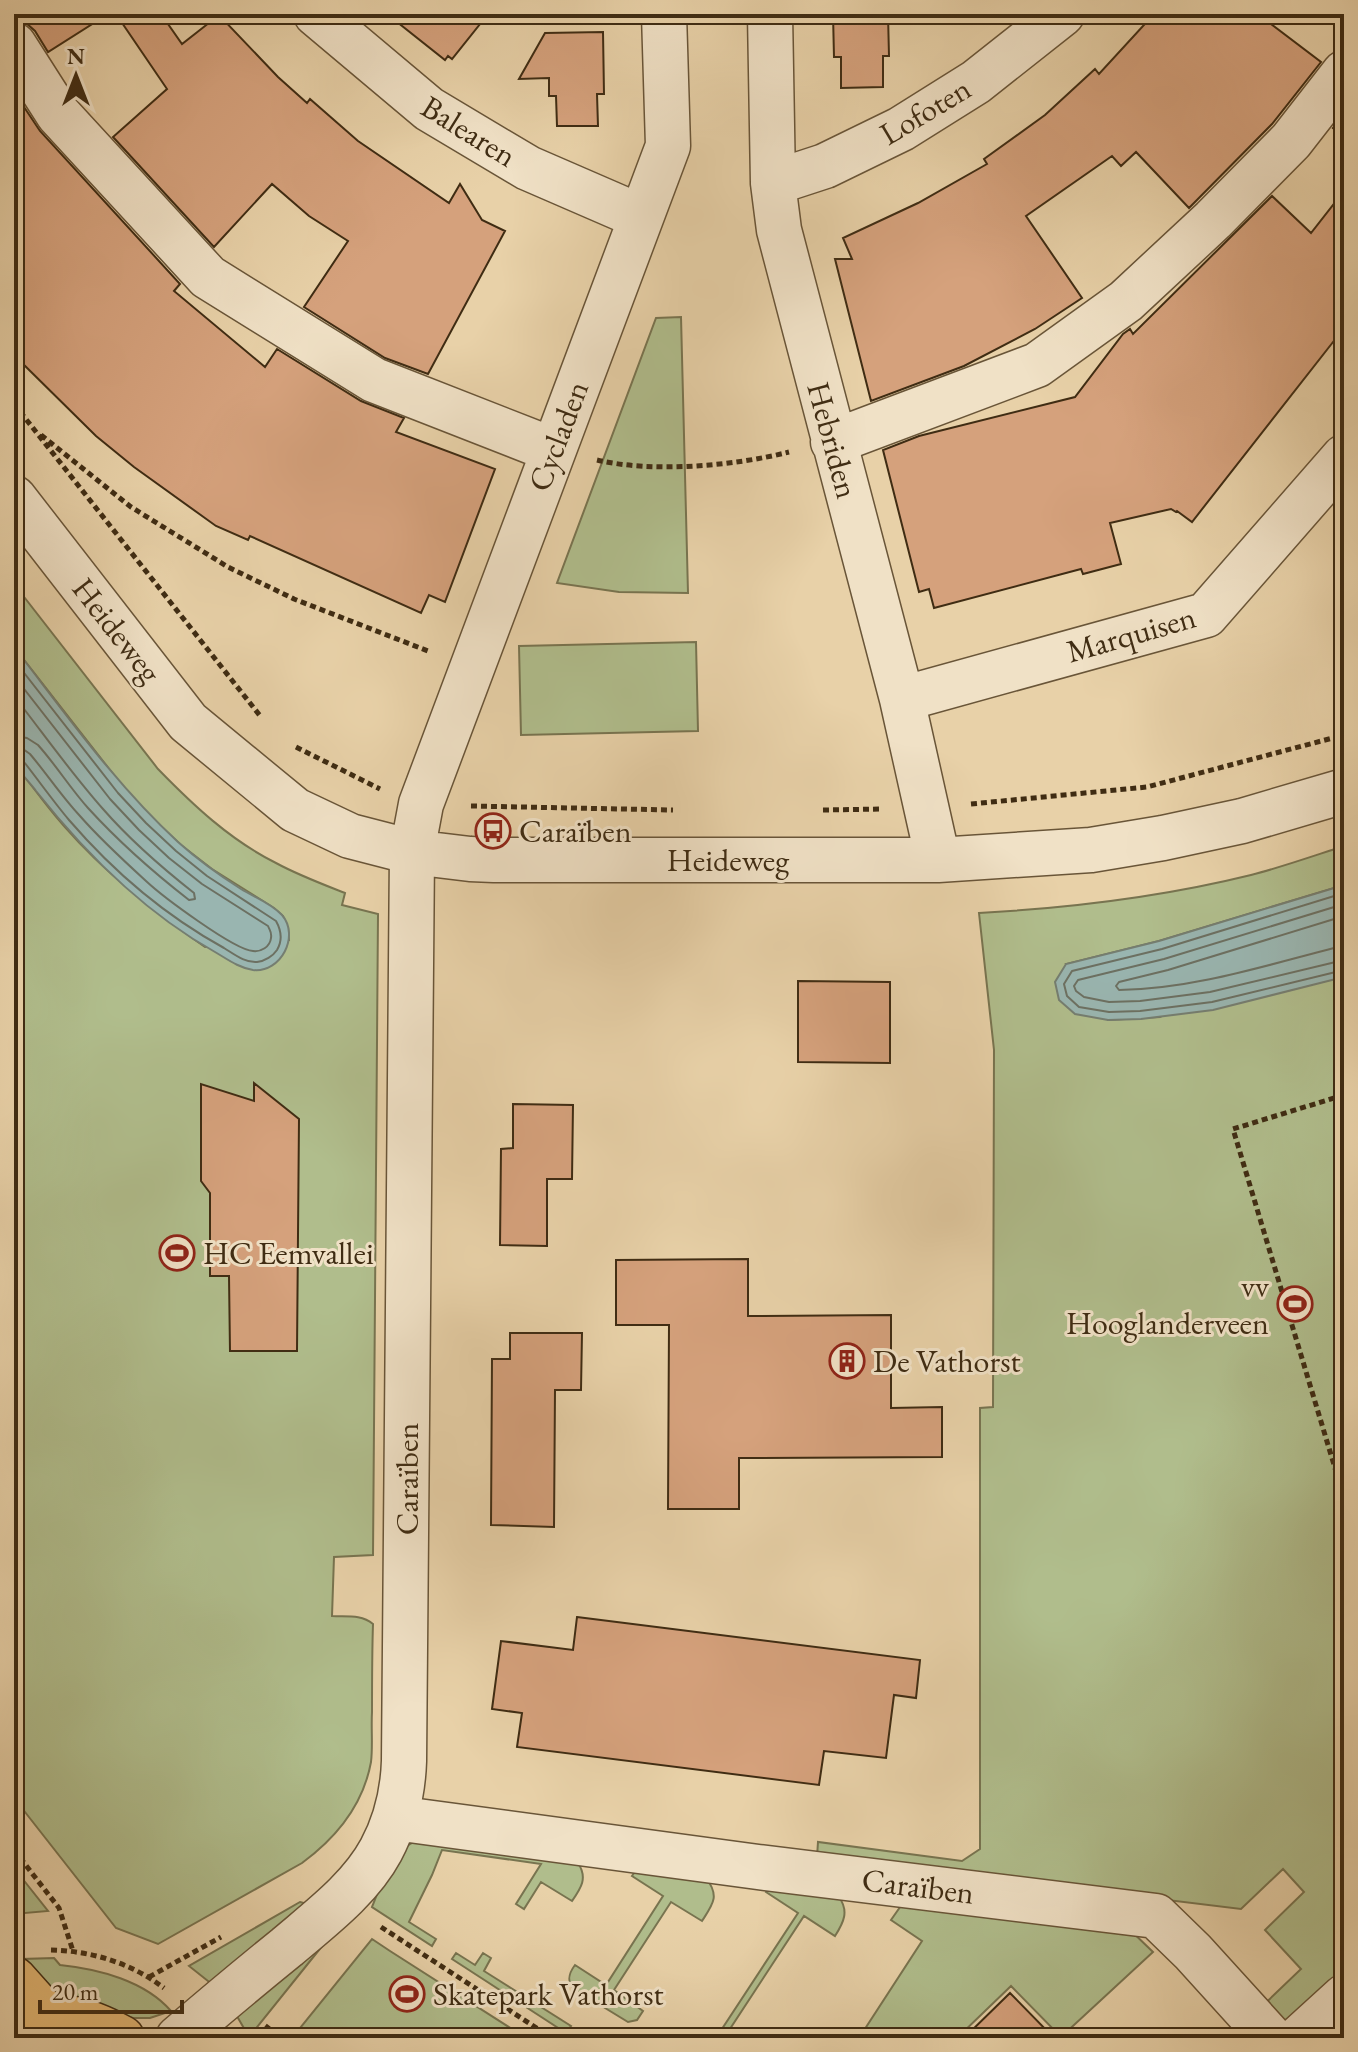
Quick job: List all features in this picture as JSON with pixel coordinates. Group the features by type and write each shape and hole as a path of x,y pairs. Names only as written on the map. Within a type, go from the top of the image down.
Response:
{"main road":[{"path":"14,1979 30,2020 66,2018 99,2025 122,2038"}],"street":[{"name":"Balearen","path":"316,14 429,109 528,168 641,217"},
{"name":"Cycladen","path":"412,852 421,804 668,146 664,14"},
{"name":"Hebriden","path":"770,14 773,183 779,230 902,699 938,860"},
{"name":"Lofoten","path":"773,183 825,166 901,129 976,82 1062,14"},
{"path":"14,45 58,114 208,277 374,380 553,450"},
{"path":"833,442 1037,365 1126,301 1213,220 1291,141 1344,73"},
{"name":"Marquisen","path":"902,699 1206,615 1344,457"},
{"name":"Heideweg","path":"14,498 188,722 295,810 350,836 412,852 494,860 938,860 1091,850 1242,821 1344,791"},
{"name":"Caraïben","path":"188,2029 358,1883 381,1851 395,1818 403,1783 412,852"},
{"name":"Caraïben","path":"395,1818 1156,1916 1271,2038"},
{"path":"1299,2038 1344,1997"}],"path":[{"name":"Heideweg","path":"14,404 261,718"},
{"name":"Heideweg","path":"34,430 131,507 228,567 294,599 471,669"},
{"path":"553,450 603,461 663,466 772,457 833,442"},
{"name":"Heideweg","path":"817,810 927,808 1147,787 1344,735"},
{"name":"Heideweg","path":"291,744 373,787 421,804 676,810"},
{"path":"1344,1095 1233,1129 1344,1498"},
{"path":"14,1850 59,1908 73,1951 103,1957 141,1972 174,1995 188,2029"},
{"path":"340,1900 552,2038"}],"green space":[{"path":"681,317 688,593 619,592 557,583 656,318"},
{"name":"HC Eemvallei","path":"14,584 158,769 199,808 259,854 345,893 342,905 378,914 373,1555 334,1557 332,1616 358,1617 373,1624 371,1762 355,1807 326,1843 302,1863 158,1944 116,1928 14,1798 14,762 57,818 96,860 205,947 289,940 288,928 283,916 274,908 212,869 181,845 124,788 14,647"},
{"path":"696,642 698,731 521,735 519,646"},
{"path":"1344,846 1344,885 1159,941 1066,964 1108,1020 1160,1017 1344,918 1344,2038 1229,2038 1301,1969 1265,1930 1304,1892 1283,1869 1241,1909 817,1857 818,1842 962,1861 980,1849 980,1408 993,1407 994,1050 979,913 1082,905 1184,890 1263,872"},
{"path":"415,1841 578,1863 583,1873 582,1883 572,1901 541,1882 524,1909 516,1904 541,1864 442,1850 409,1922 436,1939 432,1946 372,1907 393,1861"},
{"path":"639,1866 706,1878 714,1895 702,1921 671,1902 614,1990 643,2011 637,2020 628,2022 574,1989 569,1977 575,1965 606,1985 663,1896 632,1876"},
{"path":"14,1868 48,1911 14,1914"},
{"path":"772,1883 839,1897 845,1912 843,1921 835,1936 804,1916 724,2038 716,2038 798,1913 766,1892"},
{"path":"905,1900 1125,1925 1153,1952 1061,2037 1011,1986 957,2038 859,2038 922,1941 891,1920"},
{"path":"300,1902 305,1905 213,1985 189,1966"},
{"name":"Skatepark Vathorst","path":"372,1939 390,1951 526,2038 292,2038"},
{"path":"327,1940 249,2037 234,2011"},
{"path":"456,1953 475,1965 483,1953 491,1958 484,1971 571,2026 566,2033 452,1959"},
{"path":"54,1958 60,1965 105,1973 135,1984 171,2011 150,2018 133,2018 53,1993 22,1959"}],"water":[{"path":"14,647 92,748 155,820 208,867 282,915 289,933 288,942 285,952 272,966 253,970 238,965 189,936 141,901 96,859 21,773 13,757"},
{"path":"1344,885 1344,977 1213,1010 1141,1019 1108,1020 1075,1014 1059,1000 1055,982 1066,964 1159,941"}],"building":[{"path":"28,14 108,14 48,52 35,31 18,21"},
{"path":"116,14 161,14 182,44 219,15 307,103 310,99 358,141 449,203 460,184 482,220 505,231 428,374 385,358 304,307 348,241 309,216 272,184 214,247 113,137 167,89"},
{"path":"387,14 488,14 452,59 448,56 445,60"},
{"path":"833,14 888,14 889,56 883,56 883,87 841,88 841,57 834,57"},
{"path":"1154,14 1258,14 1321,62 1272,124 1189,208 1136,152 1121,166 1112,156 1026,216 1082,298 1035,329 964,366 871,401 835,259 852,259 843,238 918,203 987,164 984,159 1045,115 1095,69 1099,74"},
{"path":"603,32 604,94 597,94 598,126 557,126 556,96 549,96 549,78 519,79 545,33"},
{"path":"14,92 40,131 180,284 174,291 265,367 277,349 361,401 404,418 396,432 495,469 445,602 429,595 421,613 250,536 248,540 216,526 96,436 14,355"},
{"path":"1344,114 1344,137 1333,128"},
{"path":"1344,191 1344,328 1192,522 1171,509 1110,523 1121,564 1083,574 1081,569 934,608 929,589 919,592 883,450 919,436 1075,397 1123,334 1130,329 1133,334 1272,196 1311,233"},
{"path":"798,981 890,982 890,1063 798,1062"},
{"path":"254,1083 299,1119 297,1351 230,1351 229,1276 210,1276 210,1193 201,1181 201,1084 254,1101"},
{"path":"513,1104 573,1105 572,1179 547,1179 547,1246 500,1245 501,1149 513,1148"},
{"path":"748,1259 748,1316 891,1315 891,1408 942,1407 942,1457 739,1458 739,1509 668,1509 669,1325 616,1325 616,1260"},
{"path":"510,1333 582,1333 581,1390 555,1390 554,1527 491,1525 492,1359 510,1359"},
{"path":"577,1617 920,1660 916,1698 894,1695 886,1758 824,1751 819,1785 517,1747 522,1713 492,1709 501,1641 573,1650"},
{"path":"1010,1993 1054,2038 964,2038"}],"place":[{"name":"Caraïben","path":"493,831"},
{"name":"HC Eemvallei","path":"177,1253"},
{"name":"vv Hooglanderveen","path":"1295,1304"},
{"name":"De Vathorst","path":"847,1361"},
{"name":"Skatepark Vathorst","path":"407,1994"}]}
